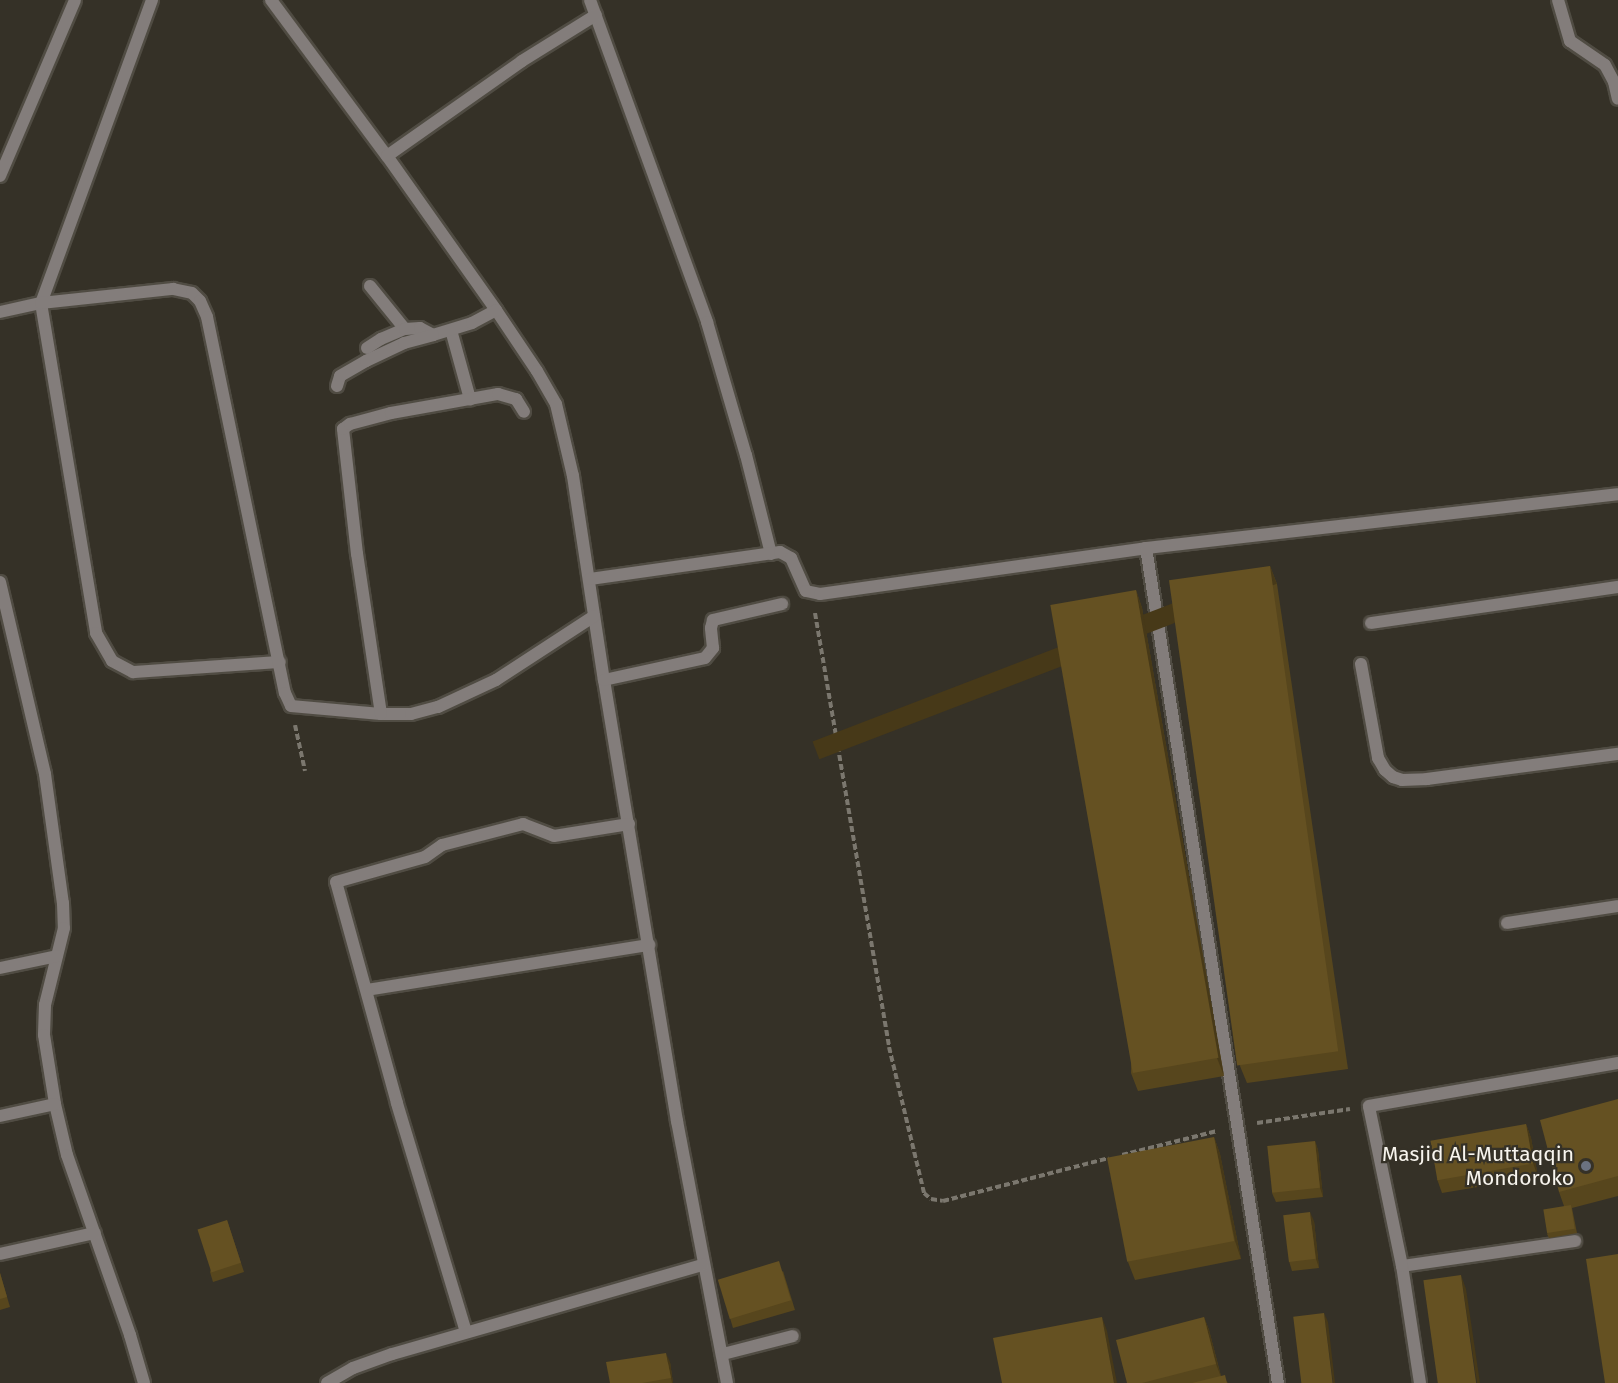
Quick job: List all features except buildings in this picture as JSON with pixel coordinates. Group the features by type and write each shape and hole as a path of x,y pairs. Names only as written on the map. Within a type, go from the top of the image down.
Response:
{"street":[{"path":"0,176 75,0"},
{"path":"152,0 41,303 96,633 100,644 112,661 133,672 280,662"},
{"path":"271,0 387,156 496,310 556,404 567,442 628,824 703,1265 723,1354 727,1383"},
{"path":"590,0 707,322 746,455 771,554"},
{"path":"1558,0 1570,41 1605,65 1614,82 1618,99"},
{"path":"387,156 522,62 596,15"},
{"path":"370,286 405,329"},
{"path":"0,312 41,303 173,289 192,293 200,301 207,317 285,693 291,706 381,714 411,714 438,707 495,680 594,616"},
{"path":"337,386 340,376 366,361 404,343 452,330 496,310"},
{"path":"367,348 405,329 420,328 433,335"},
{"path":"452,330 470,399"},
{"path":"381,714 357,554 343,429 350,424 391,413 498,394 510,396 521,403 524,412"},
{"path":"590,579 771,554 788,555 801,585 811,593 1146,548 1618,494"},
{"path":"1146,548 1278,1383"},
{"path":"0,582 45,774 63,903 64,928 45,1005 44,1035 55,1104 67,1155 130,1335 144,1383"},
{"path":"1371,622 1618,587"},
{"path":"604,680 705,658 713,648 711,628 713,620 782,604"},
{"path":"1361,664 1378,758 1385,770 1393,777 1402,780 1427,779 1618,754"},
{"path":"466,1332 397,1103 336,882 424,857 442,845 523,824 554,836 628,824"},
{"path":"1507,923 1618,906"},
{"path":"367,990 649,945"},
{"path":"0,968 57,956"},
{"path":"1420,1383 1402,1266 1369,1106 1618,1063"},
{"path":"0,1116 55,1104"},
{"path":"0,1254 95,1233"},
{"path":"1402,1266 1575,1241"},
{"path":"327,1383 353,1368 466,1332 703,1265"},
{"path":"723,1354 793,1336"}],"path":[{"path":"811,593 891,1058 926,1196 943,1201 1238,1126 1369,1106"},
{"path":"291,706 305,771"}],"place":[{"name":"Masjid Al-Muttaqqin Mondoroko","path":"1586,1166"}]}
